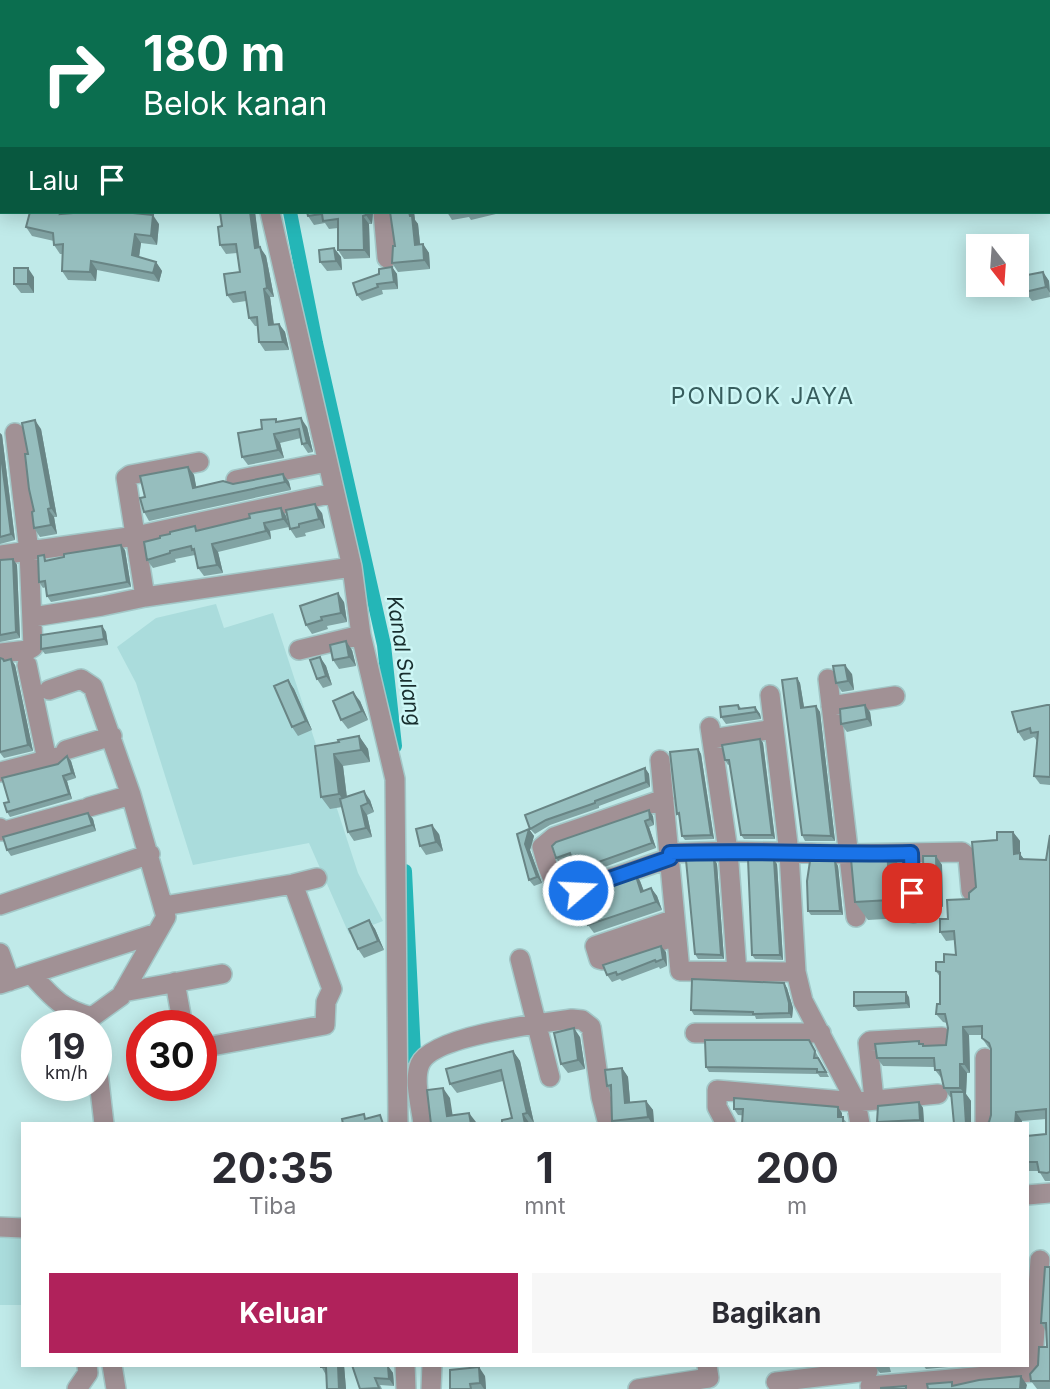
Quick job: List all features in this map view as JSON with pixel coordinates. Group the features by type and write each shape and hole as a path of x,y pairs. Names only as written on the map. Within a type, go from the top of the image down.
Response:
{"street":[{"path":"270,214 352,566 361,635 395,779 398,1122"},
{"path":"383,214 387,258"},
{"path":"0,653 31,649 33,623 29,552 15,433"},
{"path":"145,597 126,478 199,462"},
{"path":"236,480 327,462"},
{"path":"0,555 136,536 334,493"},
{"path":"33,623 97,620 101,618 102,606 352,566"},
{"path":"299,650 361,635"},
{"path":"27,665 57,756"},
{"path":"49,690 81,679 93,687 131,794 166,917 121,996 105,1010"},
{"path":"828,679 856,917"},
{"path":"770,695 789,852 796,972 803,1001 865,1100"},
{"path":"831,706 895,696"},
{"path":"737,972 728,851 711,733 774,729"},
{"path":"0,772 57,756 111,736"},
{"path":"660,760 680,971 796,972"},
{"path":"0,828 5,831 131,794"},
{"path":"664,799 554,837 542,847 552,878 560,888 573,891 670,856 728,851 964,853 968,858 971,891"},
{"path":"911,853 913,913"},
{"path":"0,905 150,854"},
{"path":"164,906 317,878"},
{"path":"217,1045 325,1025 326,1002 331,989 293,884"},
{"path":"0,953 5,982 157,933"},
{"path":"520,959 550,1077"},
{"path":"32,974 57,1002 69,1010"},
{"path":"123,992 222,974"},
{"path":"175,982 180,1010"},
{"path":"423,1122 417,1074 426,1054 460,1041 512,1027 572,1019 582,1020 591,1027 601,1097 607,1122"},
{"path":"695,1033 821,1033"},
{"path":"860,1122 869,1067 868,1043 942,1037"},
{"path":"985,1058 985,1122"},
{"path":"725,1122 717,1107 717,1090 865,1100 938,1094"},
{"path":"101,1101 104,1122"},
{"path":"1029,1195 1050,1192"},
{"path":"0,1227 21,1228"},
{"path":"775,1379 869,1378 964,1383 1025,1381 1033,1369 1044,1295 1040,1260"},
{"path":"77,1389 88,1373 87,1367"},
{"path":"100,1367 103,1389"},
{"path":"113,1367 115,1389"},
{"path":"405,1367 406,1389"},
{"path":"431,1389 432,1367"},
{"path":"638,1389 709,1378 706,1367"}],"shaded area":[{"path":"216,604 224,628 273,613 358,873 383,921 349,934 309,843 193,865 136,683 117,647 156,618"},
{"path":"0,1236 21,1237 21,1305 0,1305"}],"building":[{"path":"29,214 153,215 151,236 135,234 132,255 156,262 153,273 91,261 90,272 62,271 63,244 54,245 53,233 26,227"},
{"path":"220,214 250,214 255,248 260,247 264,265 269,325 279,324 283,342 259,342 257,317 249,318 245,292 227,295 224,274 240,272 236,244 220,245 218,227 222,226"},
{"path":"322,214 366,214 363,216 364,250 338,250 338,219 323,221"},
{"path":"390,214 410,214 412,216 415,245 423,244 424,260 392,263 395,246"},
{"path":"334,248 336,261 320,262 319,250"},
{"path":"392,267 394,282 377,284 378,287 357,295 353,283 379,274 379,269"},
{"path":"14,268 28,268 28,284 14,284"},
{"path":"1043,272 1046,287 1029,291 1029,275"},
{"path":"301,418 307,443 302,444 299,429 274,434 278,450 242,457 238,433 262,429 261,420 276,419 276,422"},
{"path":"35,420 51,508 48,509 51,525 34,528 25,454 28,454 22,423"},
{"path":"0,448 11,534 0,537"},
{"path":"188,467 193,488 223,481 233,484 283,474 285,482 144,512 140,498 145,497 140,476"},
{"path":"315,504 319,519 290,529 286,510"},
{"path":"281,508 283,519 264,523 266,531 212,544 217,565 198,568 191,546 147,560 144,542 170,532 195,526 196,531 250,518 249,514"},
{"path":"121,545 127,582 47,596 45,581 39,582 38,556 44,555 45,561 64,557 64,554"},
{"path":"13,559 16,632 0,635 0,560"},
{"path":"338,593 341,613 321,617 322,620 306,625 300,606"},
{"path":"102,626 104,639 41,649 41,635"},
{"path":"346,641 349,657 333,660 330,645"},
{"path":"320,657 326,676 317,679 310,660"},
{"path":"0,658 4,661 11,659 28,745 0,752"},
{"path":"845,665 848,681 836,683 833,666"},
{"path":"797,678 801,708 816,706 831,836 802,835 782,680"},
{"path":"288,680 306,721 292,727 274,686"},
{"path":"353,692 362,711 341,720 333,701"},
{"path":"738,705 739,709 755,707 756,712 721,717 720,707"},
{"path":"865,705 867,719 841,724 840,709"},
{"path":"1050,705 1050,777 1034,776 1038,732 1031,733 1030,728 1018,732 1012,712"},
{"path":"359,736 361,750 334,754 339,794 321,797 315,746"},
{"path":"760,739 772,835 741,835 729,760 725,760 722,745"},
{"path":"698,749 711,835 682,836 670,752"},
{"path":"67,756 72,773 63,776 69,794 7,812 4,803 9,802 2,778 58,764"},
{"path":"645,768 646,782 546,820 530,829 525,815"},
{"path":"364,791 368,803 361,806 366,828 348,832 340,799"},
{"path":"649,810 650,819 645,821 652,843 576,870 570,853 556,858 552,846 556,842"},
{"path":"88,813 92,825 7,850 3,837"},
{"path":"432,825 436,842 420,846 416,829"},
{"path":"529,829 525,844 537,877 529,880 517,834"},
{"path":"997,832 1013,832 1014,854 1020,853 1020,859 1046,860 1050,835 1050,1172 1047,1173 1039,1172 1037,1162 1029,1162 1029,1136 1046,1134 1046,1109 1016,1112 1015,1122 989,1122 991,1049 989,1043 982,1038 982,1026 963,1027 964,1064 960,1064 960,1088 944,1088 940,1070 935,1070 934,1058 877,1058 875,1044 919,1041 923,1046 946,1045 948,1028 945,1014 936,1014 937,1004 940,1004 940,972 936,971 936,962 944,962 944,954 956,955 954,931 940,932 940,919 948,919 947,900 969,899 969,893 976,887 972,842 997,840"},
{"path":"850,848 887,848 890,900 855,902"},
{"path":"923,856 936,856 937,898 924,898"},
{"path":"714,859 721,955 695,954 686,860"},
{"path":"748,859 774,860 780,955 752,955"},
{"path":"810,861 835,861 840,911 808,911 807,881"},
{"path":"635,873 641,892 651,888 656,902 588,925 574,894"},
{"path":"369,920 378,941 358,949 349,929"},
{"path":"661,946 663,959 617,975 616,972 607,975 603,965"},
{"path":"692,979 784,983 789,1013 753,1014 691,1010"},
{"path":"854,992 906,992 906,1003 854,1006"},
{"path":"574,1028 578,1060 561,1064 554,1033"},
{"path":"705,1040 809,1040 815,1051 814,1058 818,1058 826,1072 817,1072 817,1069 706,1067"},
{"path":"513,1051 527,1113 523,1114 525,1122 502,1122 512,1118 501,1070 450,1084 446,1069"},
{"path":"622,1068 625,1103 646,1101 648,1117 612,1121 611,1085 607,1086 605,1070"},
{"path":"443,1088 447,1116 469,1113 471,1122 431,1122 427,1090"},
{"path":"951,1092 964,1092 966,1122 954,1122"},
{"path":"734,1098 838,1107 838,1117 843,1117 843,1122 742,1122 743,1109 734,1109"},
{"path":"919,1102 920,1120 877,1122 878,1106"},
{"path":"364,1114 365,1119 380,1115 382,1122 343,1122 342,1119"},
{"path":"1045,1267 1050,1267 1050,1381 1031,1381 1030,1374 1038,1365 1039,1347 1047,1347 1046,1323 1041,1323"},
{"path":"326,1367 338,1367 339,1389 327,1389"},
{"path":"353,1367 388,1367 389,1379 375,1378 379,1388 360,1389"},
{"path":"479,1367 480,1383 470,1384 471,1389 450,1389 450,1370"},
{"path":"1021,1376 1020,1389 928,1389 927,1384 952,1382 952,1386"},
{"path":"906,1386 906,1389 881,1389 881,1388"}],"waterway":[{"name":"Kanal Sulang","path":"290,214 316,343 384,645 395,746"},
{"name":"Kanal Sulang","path":"405,871 415,1074"}],"district":[{"name":"PONDOK JAYA","path":"763,396"}],"route":[{"path":"578,890 670,858 670,853 728,851 911,853 912,893"}]}
